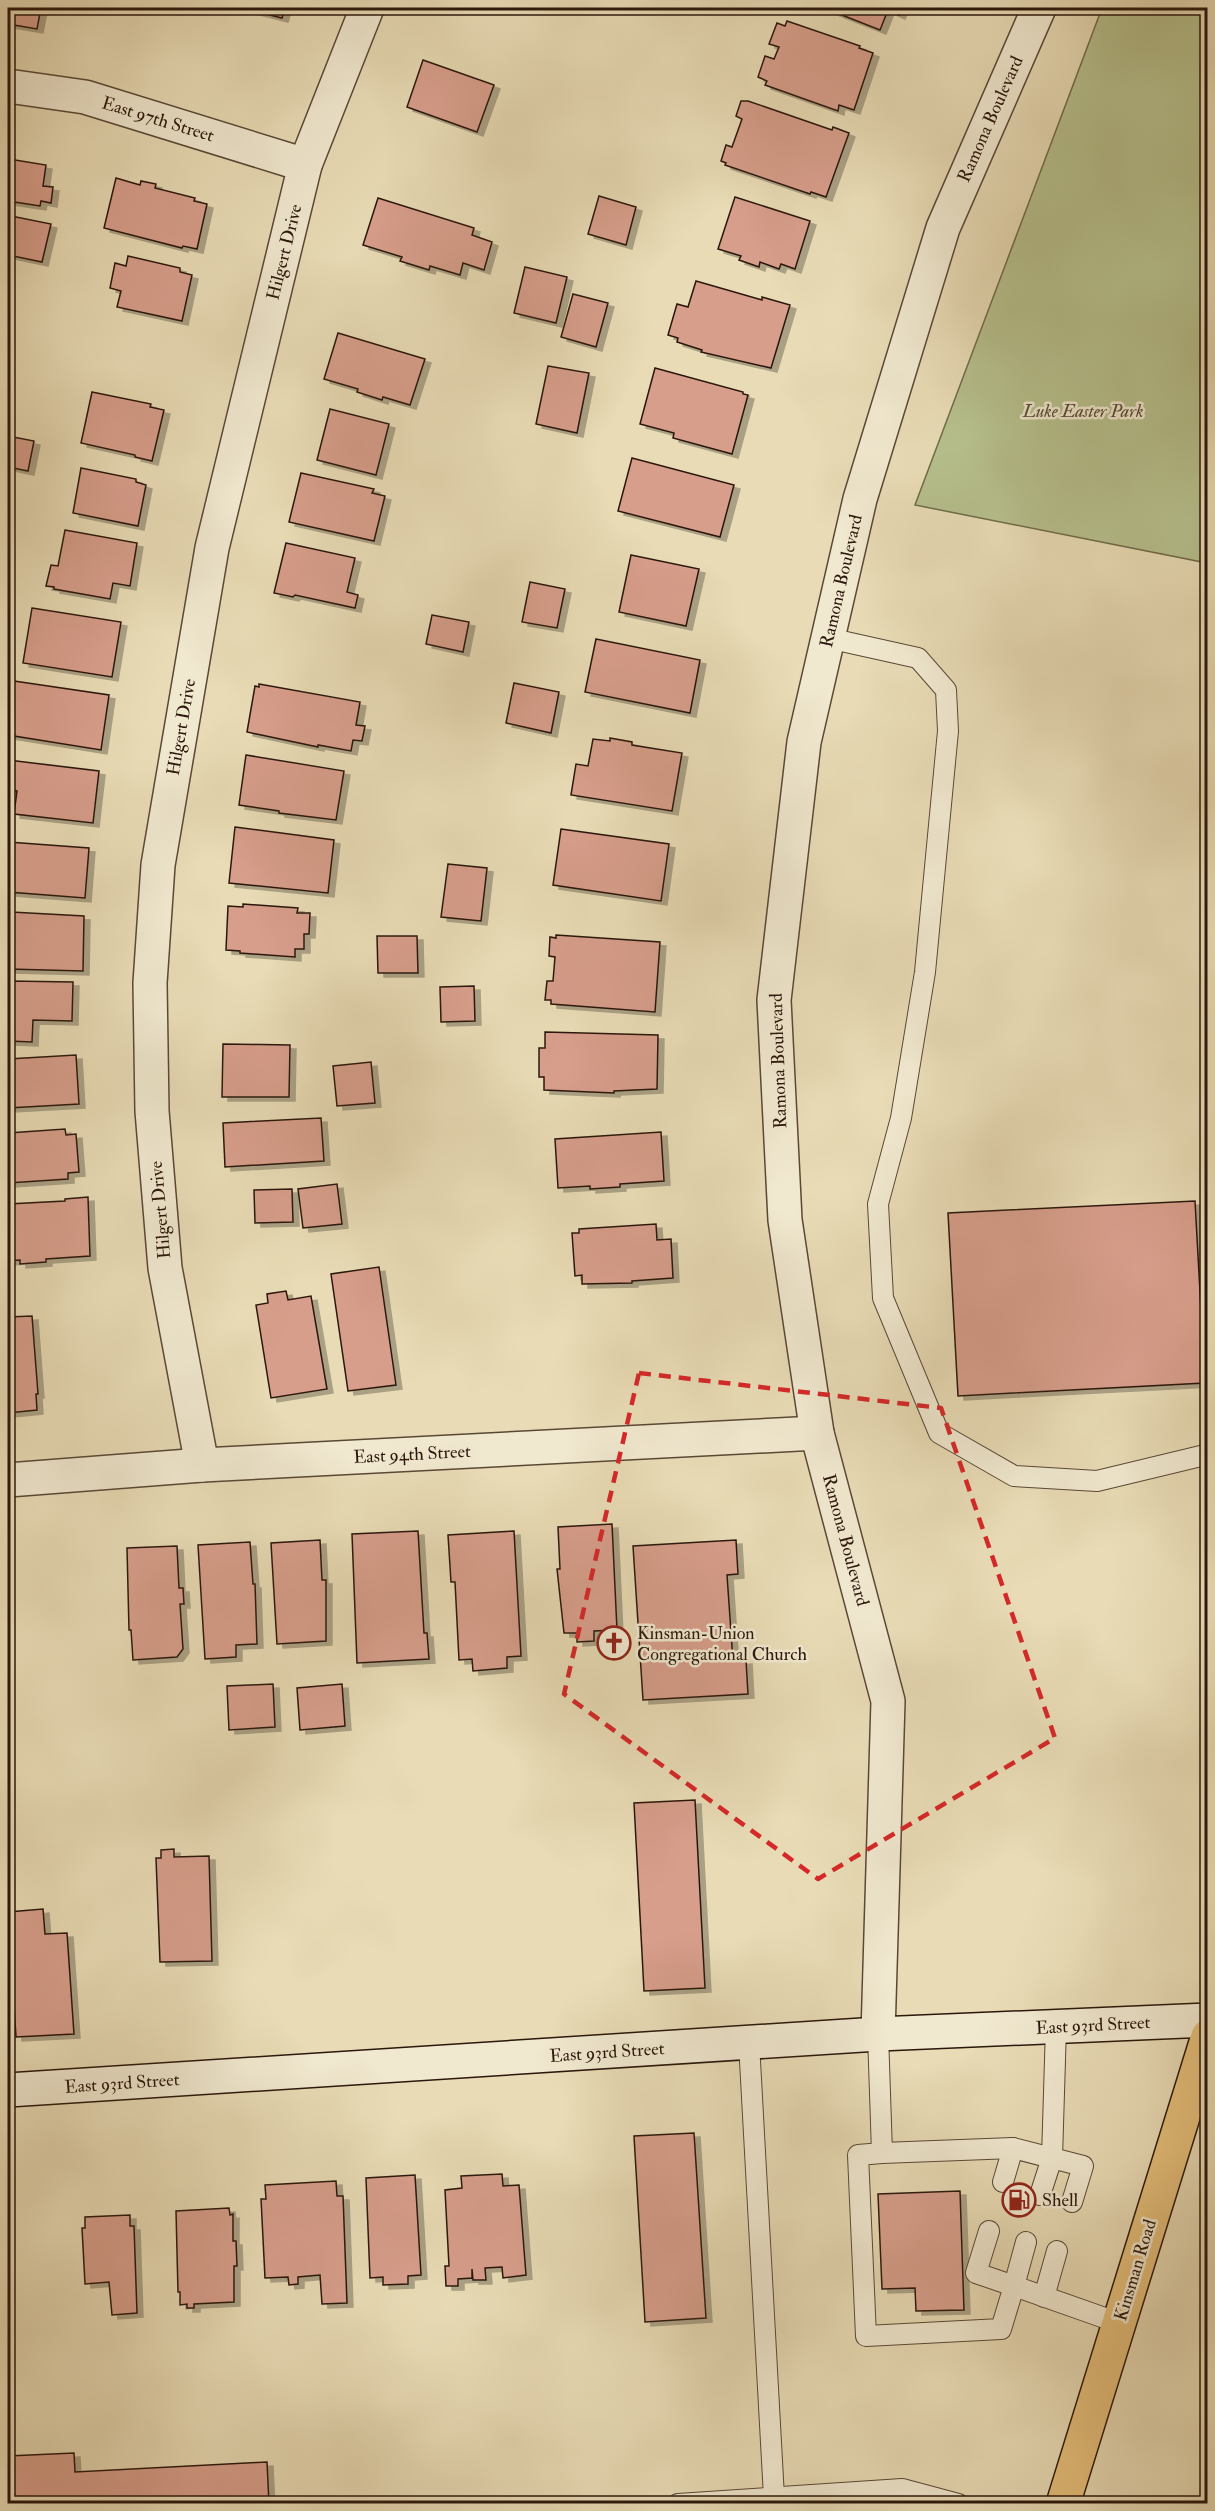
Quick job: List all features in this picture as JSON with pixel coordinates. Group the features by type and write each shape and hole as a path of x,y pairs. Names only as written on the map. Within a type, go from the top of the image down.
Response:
{"main road":[{"name":"Kinsman Road","path":"1063,2504 1208,2036"}],"street":[{"name":"Hilgert Drive","path":"202,1465 165,1268 152,1112 150,983 158,865 212,548 305,165 367,8"},
{"name":"Ramona Boulevard","path":"878,2034 888,1701 817,1433 785,1221 774,1000 804,742 860,498 943,228 1039,8"},
{"name":"East 97th Street","path":"8,86 85,97 305,165"},
{"name":"East 94th Street","path":"8,1480 202,1465 817,1433"},
{"name":"East 93rd Street","path":"8,2090 878,2034 1208,2020"}],"lane":[{"path":"828,638 918,658 946,690 948,731 925,972 901,1118 878,1204 883,1299 939,1433 1014,1476 1097,1480 1205,1455 1208,1452"},
{"path":"1040,2195 1052,2158 1056,2026"},
{"path":"878,2034 882,2153"},
{"path":"749,2043 774,2497"},
{"path":"1003,2182 1013,2148"},
{"path":"1026,2242 1001,2329 866,2336 858,2155 1013,2148 1083,2166 1072,2202"},
{"path":"989,2231 976,2273 1119,2323"},
{"path":"1044,2297 1057,2251"},
{"path":"678,2504 774,2497 907,2496 958,2504"}],"highlighted area":[{"path":"639,1373 941,1408 1055,1738 818,1879 564,1694"}],"green space":[{"name":"Luke Easter Park","path":"1102,8 1207,8 1207,563 915,505"}],"building":[{"path":"8,8 41,8 37,29 8,24"},
{"path":"242,8 285,8 282,18"},
{"path":"824,8 902,8 899,15 888,10 880,30"},
{"path":"787,21 860,46 859,48 873,53 854,110 839,105 838,111 765,85 767,81 758,77 765,56 774,59 779,47 769,44 777,23 785,26"},
{"path":"423,60 494,85 477,132 407,107"},
{"path":"741,101 748,101 832,130 833,127 849,133 826,197 811,192 810,194 725,165 726,163 721,161 726,145 732,147 742,119 736,116"},
{"path":"9,159 46,165 43,186 53,187 51,203 41,201 40,206 8,201"},
{"path":"116,178 140,185 141,181 156,184 155,188 195,198 194,201 207,204 197,249 183,246 182,248 104,228"},
{"path":"599,196 636,207 626,245 588,234"},
{"path":"735,197 810,221 795,269 781,264 779,269 760,262 759,267 739,260 741,256 718,249"},
{"path":"378,198 474,228 472,235 492,242 484,270 463,263 460,275 430,266 429,270 400,261 402,257 363,245"},
{"path":"11,216 51,224 42,262 8,255 8,231"},
{"path":"128,256 180,268 180,272 192,275 182,321 117,307 121,291 110,288 115,263 126,266"},
{"path":"525,267 567,277 556,323 514,313"},
{"path":"696,281 762,300 762,297 790,305 771,368 701,352 702,350 677,342 678,338 668,335 677,304 688,307"},
{"path":"573,294 608,303 596,347 561,337"},
{"path":"338,333 425,359 410,405 383,397 382,400 357,392 358,389 324,379"},
{"path":"548,366 589,373 577,433 536,424"},
{"path":"655,368 748,395 732,454 673,438 674,433 640,424"},
{"path":"92,392 151,404 150,407 164,410 152,461 81,443"},
{"path":"330,409 389,424 376,475 317,460"},
{"path":"8,436 34,441 28,471 8,467"},
{"path":"632,458 734,485 720,537 618,511"},
{"path":"81,468 136,479 136,482 146,485 138,526 73,513"},
{"path":"301,473 374,489 372,493 385,496 374,541 289,522"},
{"path":"65,530 137,543 130,586 113,583 110,599 46,586 51,565 58,566"},
{"path":"286,543 355,558 347,592 358,595 355,608 295,595 293,597 274,593"},
{"path":"631,555 699,569 686,626 619,612"},
{"path":"530,582 565,589 557,628 522,622"},
{"path":"32,608 121,622 112,677 23,663"},
{"path":"432,615 469,622 463,652 426,644"},
{"path":"596,639 700,660 690,713 585,692"},
{"path":"14,681 109,695 101,750 8,735"},
{"path":"514,683 559,692 551,733 506,723"},
{"path":"259,684 360,702 356,725 365,726 362,741 353,740 351,751 318,745 318,747 247,732 255,686 259,687"},
{"path":"610,738 632,742 632,745 682,753 672,811 571,795 576,764 588,766 593,739 610,741"},
{"path":"246,755 344,771 336,820 239,805"},
{"path":"8,760 99,771 93,823 14,814 17,791 8,790"},
{"path":"235,827 334,840 328,893 229,883"},
{"path":"561,829 669,844 661,901 553,885"},
{"path":"8,842 89,848 85,898 8,892"},
{"path":"448,864 487,868 481,921 441,917"},
{"path":"243,904 298,908 297,913 310,913 309,934 304,934 304,949 295,949 295,957 226,950 228,906 243,907"},
{"path":"11,912 84,916 83,971 8,969 8,915 11,915"},
{"path":"556,935 660,942 655,1012 551,1004 551,1000 545,1000 547,981 553,981 555,957 549,956 550,937 556,938"},
{"path":"377,936 417,936 418,973 378,973"},
{"path":"8,981 73,982 72,1021 33,1020 32,1042 8,1041"},
{"path":"474,986 475,1021 441,1022 440,987"},
{"path":"545,1032 658,1035 657,1089 614,1091 614,1093 544,1090 544,1077 539,1077 539,1048 545,1048"},
{"path":"223,1044 290,1045 289,1097 222,1097"},
{"path":"76,1055 79,1104 8,1108 8,1059"},
{"path":"371,1062 375,1103 337,1106 333,1066"},
{"path":"321,1118 324,1161 225,1167 223,1123"},
{"path":"65,1129 66,1135 76,1134 79,1172 68,1173 68,1179 8,1183 8,1133"},
{"path":"661,1132 664,1181 590,1189 590,1186 558,1188 555,1139"},
{"path":"337,1184 342,1224 303,1228 298,1189"},
{"path":"292,1189 293,1222 255,1223 254,1190"},
{"path":"88,1197 90,1256 46,1259 46,1262 20,1264 20,1260 8,1261 8,1204 65,1201 65,1199"},
{"path":"1195,1201 1205,1383 958,1396 948,1213"},
{"path":"656,1224 657,1240 671,1239 673,1278 632,1281 632,1283 582,1284 582,1275 575,1276 572,1233 579,1233 579,1229"},
{"path":"379,1267 396,1385 348,1391 331,1274"},
{"path":"286,1291 288,1300 311,1296 327,1389 271,1398 256,1305 268,1303 267,1294"},
{"path":"32,1316 38,1394 36,1394 37,1410 8,1413 8,1317"},
{"path":"612,1524 617,1630 594,1631 594,1641 577,1642 577,1633 564,1633 557,1569 560,1569 558,1527"},
{"path":"418,1531 424,1633 427,1633 429,1659 357,1663 352,1534"},
{"path":"514,1531 521,1656 507,1657 507,1668 473,1671 472,1659 459,1660 455,1582 451,1582 448,1535"},
{"path":"320,1540 322,1580 326,1580 326,1641 277,1644 271,1543"},
{"path":"736,1540 738,1574 727,1575 733,1661 746,1660 748,1694 643,1700 633,1546"},
{"path":"250,1542 253,1584 255,1584 257,1644 236,1645 236,1657 205,1659 198,1545"},
{"path":"177,1546 179,1588 183,1588 184,1604 180,1604 183,1649 177,1657 133,1660 131,1630 129,1630 127,1548"},
{"path":"273,1684 275,1727 229,1730 227,1686"},
{"path":"342,1684 345,1726 300,1730 297,1688"},
{"path":"695,1800 705,1988 644,1991 634,1803"},
{"path":"174,1849 174,1857 209,1856 212,1961 160,1962 156,1858 161,1858 161,1850"},
{"path":"43,1909 45,1934 67,1933 74,2034 16,2037 8,1912"},
{"path":"694,2133 706,2318 645,2322 634,2136"},
{"path":"502,2174 503,2186 519,2185 526,2275 503,2278 502,2267 485,2268 486,2280 473,2280 472,2269 472,2278 458,2279 458,2286 446,2286 445,2266 449,2266 445,2190 462,2188 461,2176"},
{"path":"415,2175 421,2275 408,2276 408,2284 383,2285 383,2277 370,2278 366,2178"},
{"path":"336,2181 337,2196 343,2196 347,2303 322,2304 320,2275 298,2277 298,2284 289,2285 288,2277 265,2278 261,2199 266,2199 265,2185"},
{"path":"960,2191 964,2310 916,2311 915,2288 882,2289 878,2194"},
{"path":"229,2208 230,2215 233,2214 233,2241 236,2241 237,2266 234,2266 234,2302 194,2304 194,2308 187,2308 187,2304 180,2305 176,2211"},
{"path":"130,2215 130,2226 134,2226 137,2313 112,2315 109,2282 85,2284 82,2228 85,2228 85,2217"},
{"path":"74,2453 75,2472 267,2462 269,2504 8,2504 8,2456"}],"place":[{"name":"Kinsman-Union Congregational Church","path":"614,1643"},
{"name":"Shell","path":"1019,2200"}]}
